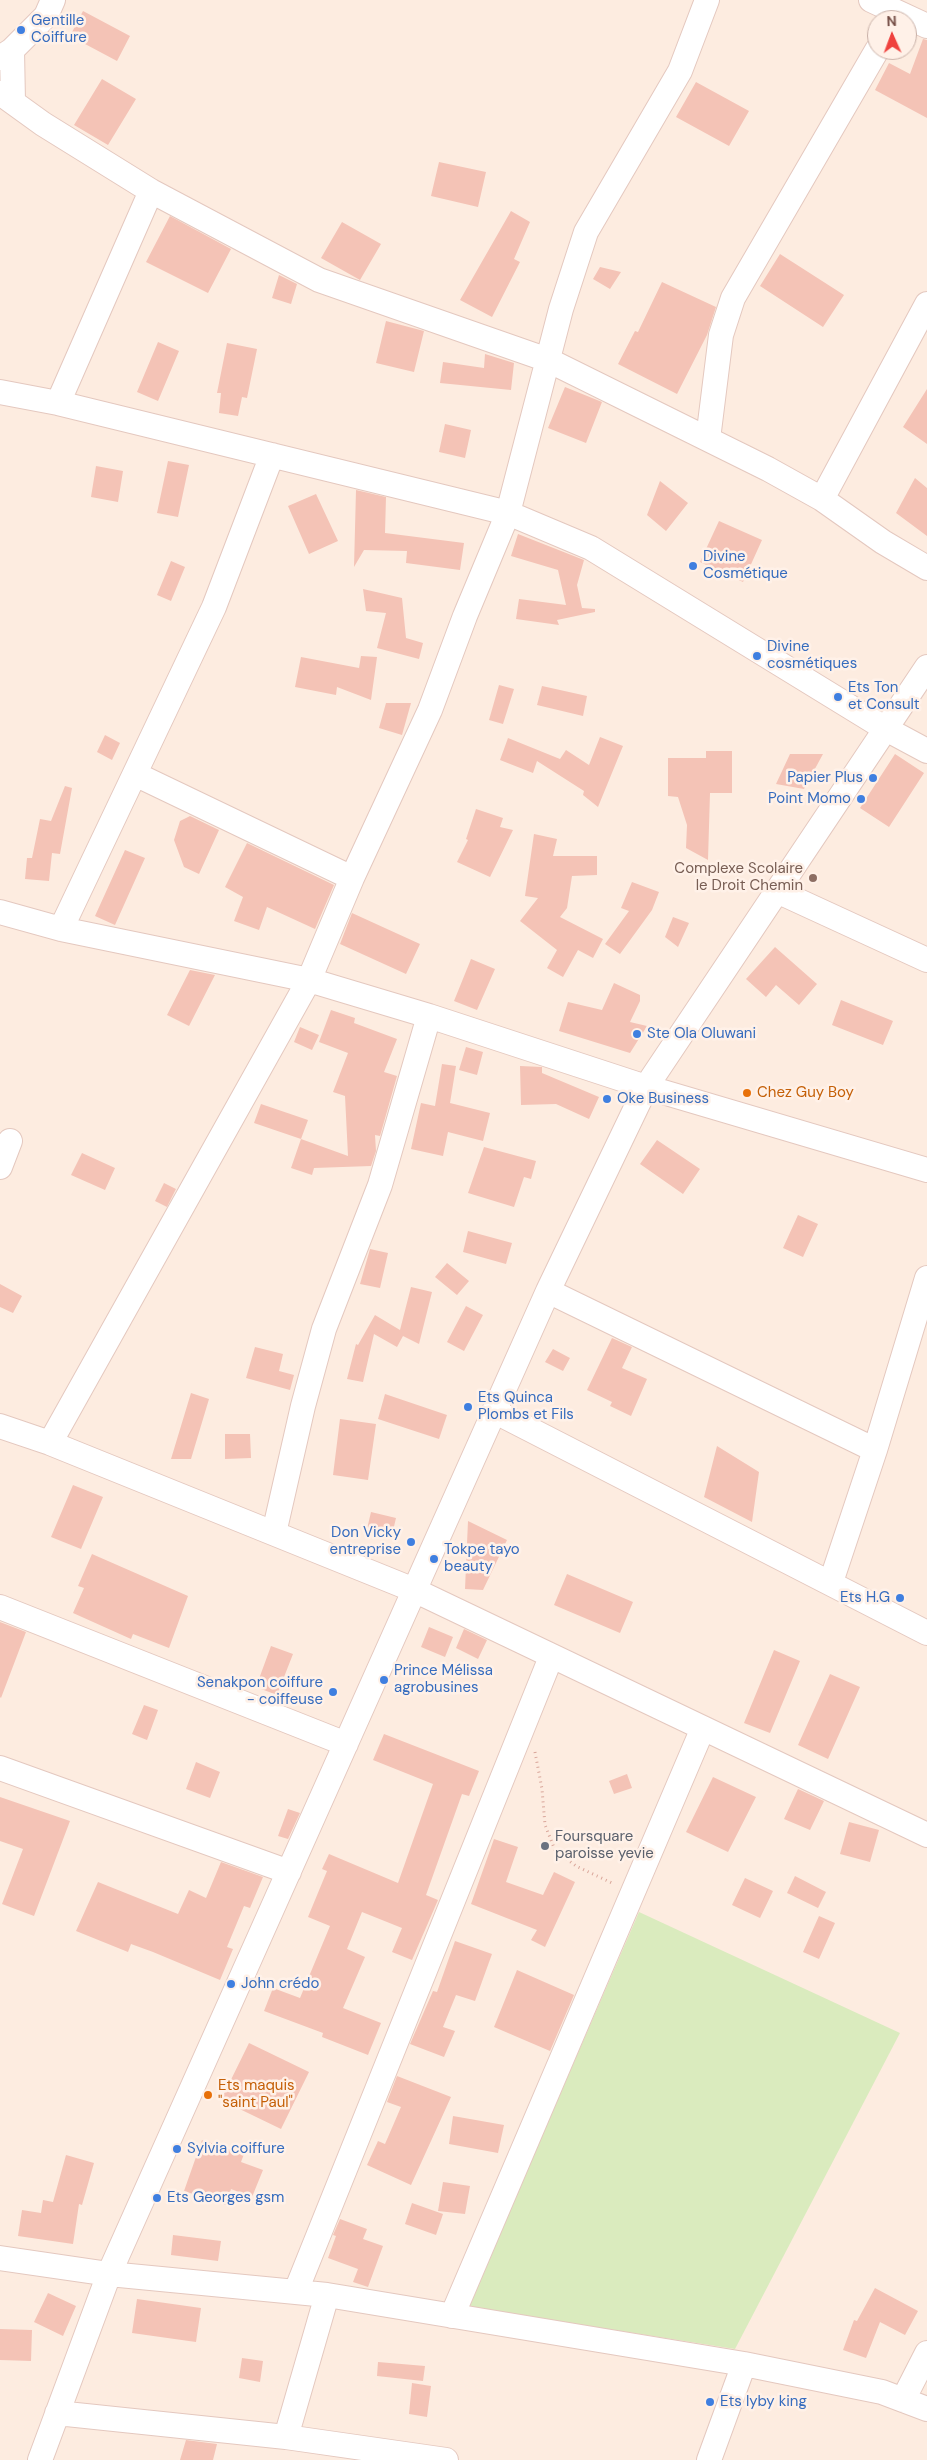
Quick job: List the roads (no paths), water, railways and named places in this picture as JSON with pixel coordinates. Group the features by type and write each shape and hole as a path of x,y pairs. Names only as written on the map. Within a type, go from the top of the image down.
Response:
{"street":[{"path":"53,0 46,16 6,54 7,98 43,124 151,191 319,280 548,360 708,439 822,499 883,542 927,568"},
{"path":"50,1443 309,980 352,878 430,710 465,616 508,514 560,309 586,232 680,71 707,0"},
{"path":"871,0 887,10"},
{"path":"708,439 721,335 733,298 871,60"},
{"path":"58,402 151,191"},
{"path":"822,499 927,304"},
{"path":"0,392 58,402 508,514 591,548 886,730 927,752"},
{"path":"62,929 214,607 272,455"},
{"path":"40,2460 109,2274 548,1291 646,1087 927,667"},
{"path":"135,774 352,878"},
{"path":"777,890 927,960"},
{"path":"0,912 62,929 309,980 429,1016 646,1087 927,1170"},
{"path":"274,1533 303,1406 324,1329 380,1184 429,1016"},
{"path":"0,1166 10,1141"},
{"path":"831,1582 875,1450 927,1278"},
{"path":"548,1291 875,1450"},
{"path":"494,1411 831,1582 927,1633"},
{"path":"0,1426 50,1443 414,1590 927,1835"},
{"path":"0,1607 346,1744"},
{"path":"296,2291 551,1657"},
{"path":"452,2316 703,1728"},
{"path":"0,1768 289,1872"},
{"path":"0,2258 109,2274 326,2295 744,2364 882,2392 927,2409"},
{"path":"286,2437 326,2295"},
{"path":"903,2400 927,2352"},
{"path":"709,2460 744,2364"},
{"path":"57,2413 286,2437 446,2460"}],"place":[{"name":"Gentille Coiffure","path":"21,30"},
{"name":"Divine Cosmétique","path":"693,566"},
{"name":"Divine cosmétiques","path":"757,656"},
{"name":"Ets Ton et Consult","path":"838,697"},
{"name":"Papier Plus","path":"873,778"},
{"name":"Point Momo","path":"861,799"},
{"name":"Complexe Scolaire le Droit Chemin","path":"813,878"},
{"name":"Ste Ola Oluwani","path":"637,1034"},
{"name":"Chez Guy Boy","path":"747,1093"},
{"name":"Oke Business","path":"607,1099"},
{"name":"Ets Quinca Plombs et Fils","path":"468,1407"},
{"name":"Don Vicky entreprise","path":"411,1542"},
{"name":"Tokpe tayo beauty","path":"434,1559"},
{"name":"Ets H.G","path":"900,1598"},
{"name":"Prince Mélissa agrobusines","path":"384,1680"},
{"name":"Senakpon coiffure - coiffeuse","path":"333,1692"},
{"name":"Foursquare paroisse yevie","path":"545,1846"},
{"name":"John crédo","path":"231,1984"},
{"name":"Ets maquis \"saint Paul\"","path":"208,2095"},
{"name":"Sylvia coiffure","path":"177,2149"},
{"name":"Ets Georges gsm","path":"157,2198"},
{"name":"Ets lyby king","path":"710,2402"}]}
